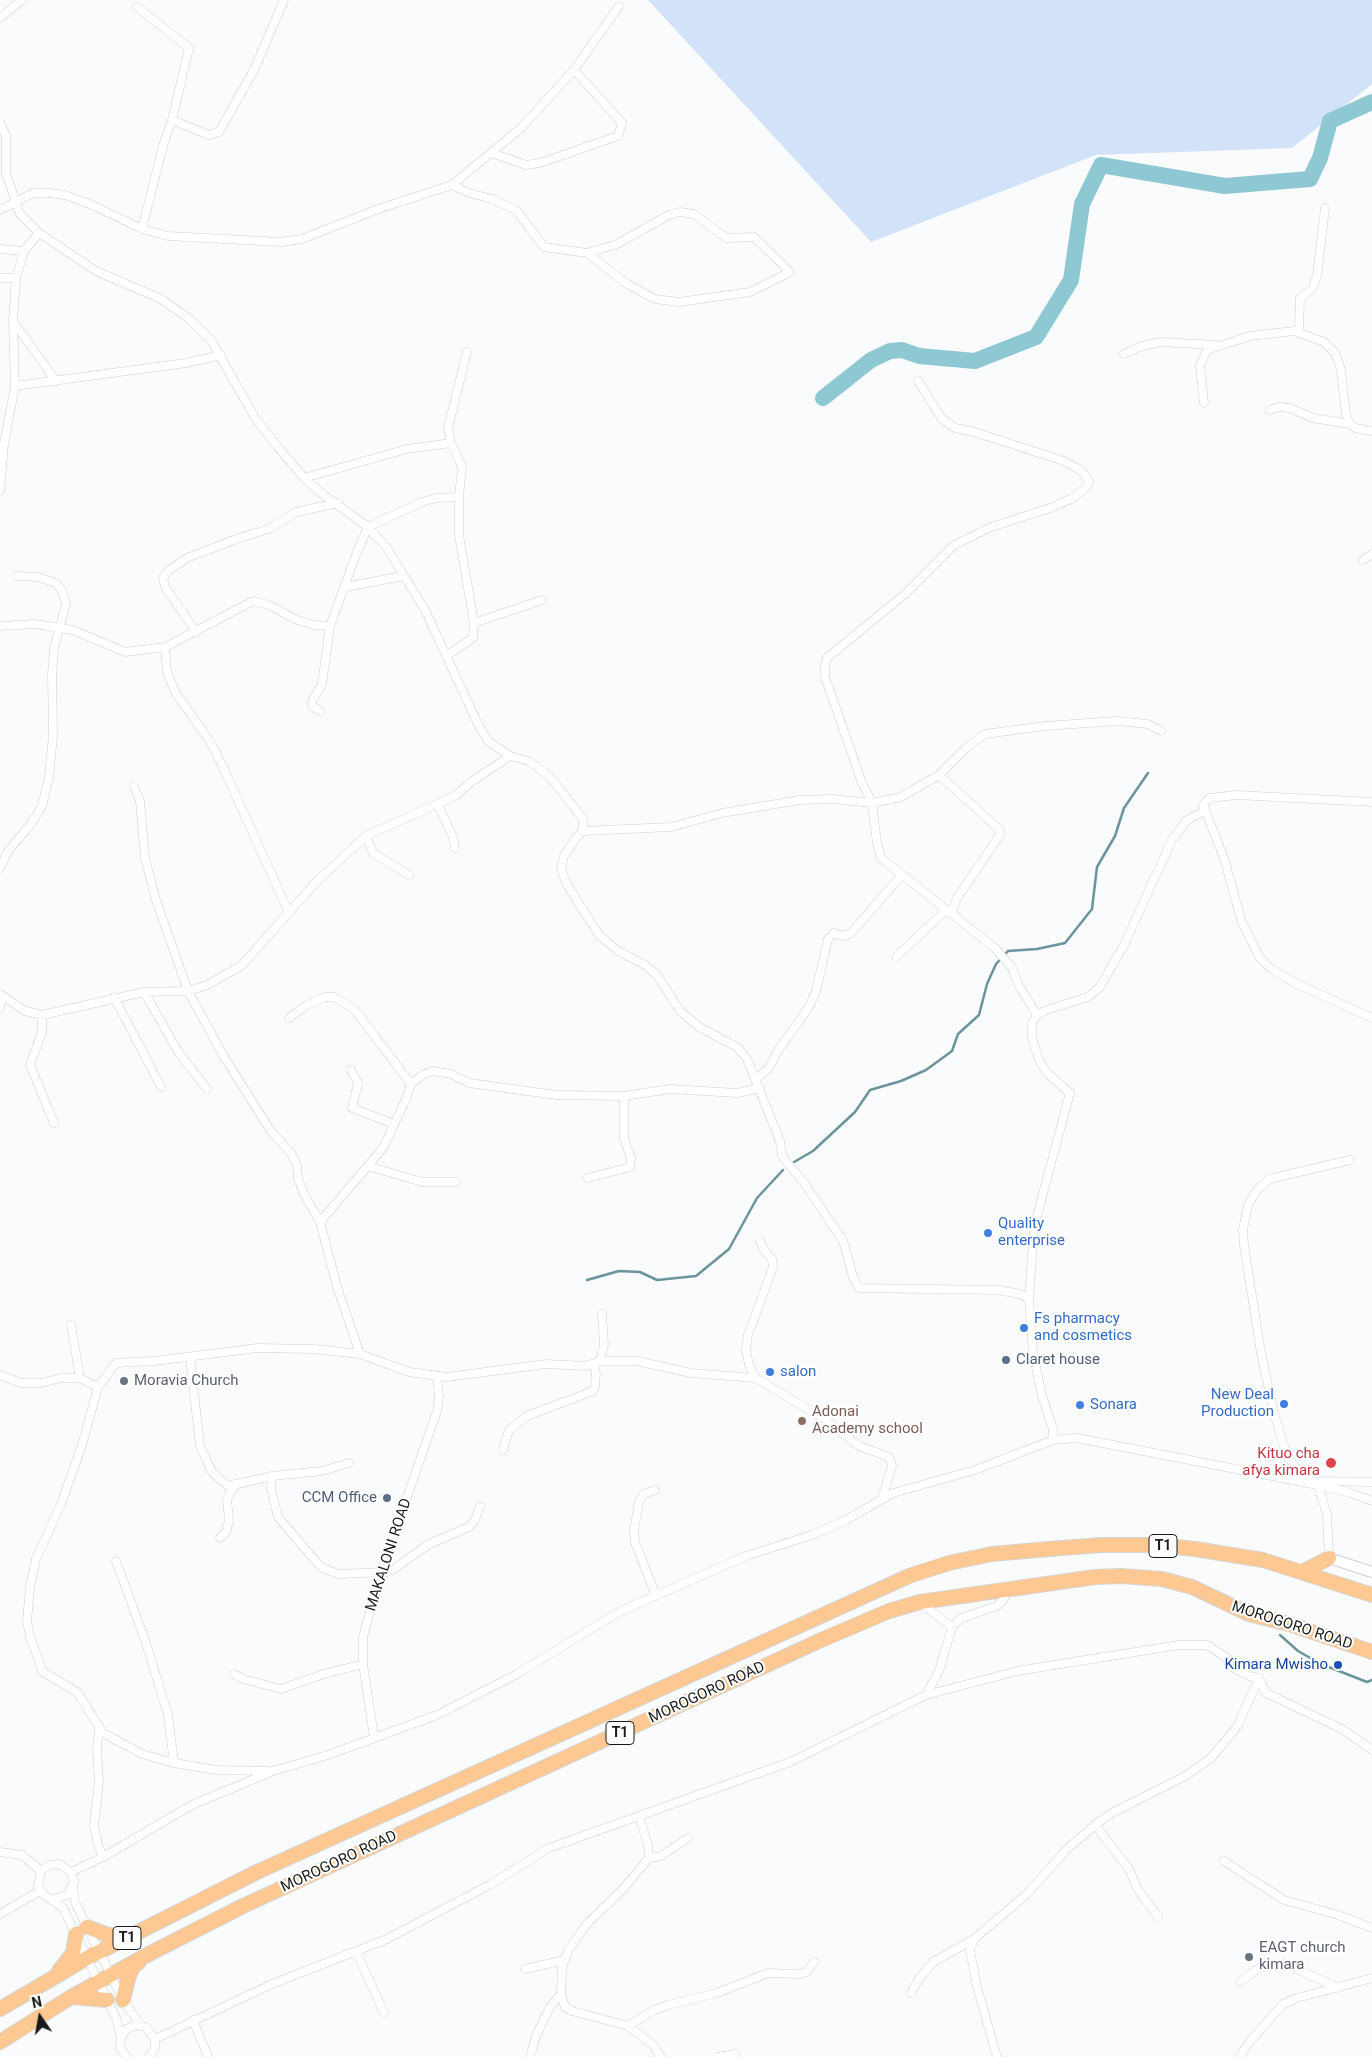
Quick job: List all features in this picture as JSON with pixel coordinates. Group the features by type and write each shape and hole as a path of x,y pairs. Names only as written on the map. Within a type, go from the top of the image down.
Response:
{"highway":[{"name":"MOROGORO ROAD","path":"0,2009 100,1951 257,1872 910,1576 949,1563 992,1554 1049,1549 1101,1545 1155,1545 1228,1554 1302,1572 1372,1595"},
{"path":"1302,1572 1329,1558"},
{"name":"MOROGORO ROAD","path":"0,2042 71,1997 144,1956 243,1906 819,1641 889,1611 920,1602 1006,1589 1122,1576 1162,1578 1192,1587 1249,1614 1289,1624 1372,1652"},
{"path":"56,1976 73,1953 82,1931 108,1935 133,1934"},
{"path":"124,2000 132,1968 144,1956"},
{"path":"71,1997 107,2000"}],"street":[{"path":"0,18 22,0"},
{"path":"172,120 209,134 219,132 254,70 284,0"},
{"path":"0,210 32,193 65,195 92,204 142,229 168,236 281,242 295,240 378,209 452,185 521,128 574,70 619,6"},
{"path":"137,8 189,48 172,120 163,146 142,229"},
{"path":"492,153 526,165 540,163 618,136 622,123 574,70"},
{"path":"0,123 6,136 6,174 14,202 20,214 39,233 96,271 168,304 187,316 211,340 256,418 304,478 321,493 338,503 368,527 387,548 425,610 488,741 510,756 529,761 551,778 583,819 583,831"},
{"path":"452,185 469,193 492,199 516,210 544,248 587,253 617,244 669,215 680,212 694,214 726,238 754,238 790,272 750,292 679,302 655,299 627,284 587,253"},
{"path":"1298,332 1300,298 1312,289 1317,276 1326,208"},
{"path":"0,491 4,444 15,386 13,321 16,278 24,251 39,233"},
{"path":"0,249 24,251"},
{"path":"0,278 16,278"},
{"path":"13,321 56,381"},
{"path":"1204,403 1200,377 1201,361 1207,350 1266,332 1298,332 1324,342 1335,353 1341,370 1346,415 1350,424 1355,428 1372,431"},
{"path":"1124,354 1138,347 1160,342 1220,345"},
{"path":"446,656 473,638 474,624 473,604 462,554 459,497 462,467 451,443 448,428 467,352"},
{"path":"15,386 186,363 221,355"},
{"path":"918,381 942,419 956,428 1064,460 1082,471 1089,481 1087,487 1071,499 1050,508 991,527 954,545 905,594 827,658 825,677 862,783 872,803 877,844 881,858 901,876 919,886 948,912 995,948 1012,968 1018,984 1037,1015"},
{"path":"1270,410 1284,407 1313,418 1350,424"},
{"path":"304,478 407,449 451,443"},
{"path":"320,711 313,707 312,701 322,684 330,626 368,527 422,502 437,498 459,497"},
{"path":"196,632 165,587 163,578 169,570 187,558 239,538 269,529 296,512 338,503"},
{"path":"1363,560 1372,554"},
{"path":"0,868 8,851 34,818 43,799 49,777 53,735 52,661 58,629 66,604 62,591 56,583 38,576 17,576"},
{"path":"345,587 403,576"},
{"path":"474,624 542,600"},
{"path":"0,626 35,624 73,630 125,652 165,647 253,601 269,605 297,620 314,625 330,626"},
{"path":"165,647 167,672 174,692 211,743 288,913"},
{"path":"1029,1299 1020,1294 998,1290 859,1288 853,1277 843,1241 804,1183 782,1156 780,1141 747,1059 737,1047 693,1022 680,1011 657,975 645,965 618,951 599,935 566,883 561,868 564,856 583,831 670,827 722,813 800,800 832,799 872,803 902,797 939,775 966,748 985,734 1045,726 1117,721 1148,724 1161,731"},
{"path":"0,1008 1,995 25,1011 42,1015 114,997 144,992 188,991 219,979 241,966 318,880 366,836 408,816 438,806 510,756"},
{"path":"896,957 948,912 1000,835 999,829 939,775"},
{"path":"134,787 140,801 145,858 156,900 188,991 223,1055 270,1130 291,1153 297,1165 298,1180 320,1222 338,1290 360,1354"},
{"path":"1372,802 1228,796 1207,800 1203,804 1204,811 1224,858 1242,923 1260,958 1270,968 1294,983 1372,1018"},
{"path":"438,806 453,837 455,848"},
{"path":"1053,1440 1053,1429 1042,1396 1033,1353 1029,1299 1034,1227 1070,1093 1047,1073 1038,1060 1032,1038 1032,1023 1037,1015 1088,996 1100,987 1124,945 1172,840 1187,820 1204,811"},
{"path":"366,836 373,853 409,875"},
{"path":"756,1079 769,1068 782,1044 809,1007 816,991 828,939 834,933 843,936 851,933 901,876"},
{"path":"144,992 179,1053 207,1089"},
{"path":"114,997 161,1087"},
{"path":"289,1018 307,1005 325,998 334,997 355,1010 411,1084"},
{"path":"42,1015 42,1032 30,1064 54,1123"},
{"path":"351,1070 358,1083 352,1108 394,1124"},
{"path":"320,1222 383,1148 411,1084 422,1075 433,1071 451,1074 469,1083 556,1095 624,1096 670,1090 737,1092 760,1088"},
{"path":"588,1178 630,1167 631,1158 624,1138 624,1096"},
{"path":"1350,1160 1269,1179 1258,1190 1248,1205 1243,1229 1261,1352 1276,1422 1287,1456 1308,1480 1372,1501"},
{"path":"368,1166 422,1182 456,1182"},
{"path":"756,1378 749,1365 746,1350 748,1335 772,1267 772,1259 764,1250 760,1241"},
{"path":"503,1450 509,1430 527,1416 592,1390 595,1386 596,1373 604,1345 602,1314"},
{"path":"71,1325 80,1378"},
{"path":"273,1771 216,1770 174,1763 142,1754 107,1736 99,1729 77,1692 42,1672 30,1637 27,1621 30,1586 36,1559 61,1504 82,1445 98,1387 116,1363 190,1357 257,1348 314,1349 360,1354 409,1372 447,1377 546,1364 586,1366 600,1362 637,1361 691,1373 756,1378 824,1419 859,1446 889,1457 892,1466 882,1499"},
{"path":"190,1357 200,1446 212,1472 228,1486 272,1476 322,1472 349,1463"},
{"name":"MAKALONI ROAD","path":"374,1736 363,1664 362,1637 381,1572 437,1411 439,1396 437,1376"},
{"path":"1,1378 21,1383 42,1384 61,1378 80,1378 98,1387"},
{"path":"71,1872 103,1857 176,1813 273,1771 328,1755 374,1736 437,1715 517,1674 619,1612 746,1556 812,1535 846,1520 882,1499 906,1489 924,1486 984,1467 1053,1440 1077,1438 1317,1483 1372,1482"},
{"path":"272,1476 271,1490 278,1517 318,1564 338,1574 381,1572 394,1569 429,1544 470,1527 475,1520 480,1506"},
{"path":"1317,1483 1327,1514 1329,1558 1372,1572"},
{"path":"220,1538 226,1532 229,1521 227,1499 235,1484"},
{"path":"655,1490 644,1494 639,1501 634,1531 636,1542 656,1596"},
{"path":"116,1561 146,1643 168,1715 174,1763"},
{"path":"926,1695 939,1671 952,1627 961,1618 997,1606 1004,1599 1006,1589"},
{"path":"920,1602 952,1627"},
{"path":"155,2039 272,1984 387,1939 440,1912 549,1848 790,1762 926,1695 1017,1671 1179,1645 1207,1645 1227,1658 1235,1669 1249,1676 1259,1678"},
{"path":"234,1674 243,1679 281,1689 324,1674 363,1664"},
{"path":"1259,1678 1266,1693 1342,1729 1372,1750"},
{"path":"911,1993 919,1979 933,1962 974,1939 1027,1894 1066,1850 1095,1825 1110,1814 1187,1775 1211,1758 1237,1727 1259,1678"},
{"path":"99,1729 97,1749 99,1781 94,1826 103,1857"},
{"path":"638,1816 648,1846 649,1858"},
{"path":"1095,1825 1129,1869 1138,1890 1158,1917"},
{"path":"661,2057 642,2036 628,2026 572,2011 565,2007 561,1994 562,1967 569,1950 586,1924 623,1889 649,1858 661,1856 688,1838"},
{"path":"0,1852 22,1855 41,1872"},
{"path":"1224,1861 1284,1900 1338,1915 1372,1928"},
{"path":"114,2057 125,2055 116,2018 87,1958 82,1931 75,1902 71,1872 59,1864 49,1865 41,1872 38,1881 40,1891 63,1908 82,1931 100,1951 124,2000 141,2026"},
{"path":"53,1899 67,1895 73,1887"},
{"path":"0,1914 40,1891"},
{"path":"974,1939 970,1950 977,1986 997,2057"},
{"path":"356,1951 384,2013"},
{"path":"525,1969 565,1960"},
{"path":"628,2026 668,2005 716,1993 768,1972 800,1974 807,1972 814,1962"},
{"path":"1240,1982 1259,1968 1284,1962 1338,1988"},
{"path":"1240,2057 1247,2045 1283,2004 1298,1998 1372,1978"},
{"path":"530,2057 536,2036 550,2007 561,1994"},
{"path":"193,2020 208,2057"},
{"path":"121,2038 131,2027 141,2026 150,2030 155,2039 155,2048 149,2057"},
{"path":"718,2057 735,2054"}],"shaded area":[{"path":"648,0 1372,0 1372,84 1292,148 1096,155 871,242"}],"waterway":[{"path":"823,398 871,360 890,351 902,350 919,356 975,361 1036,337 1071,280 1082,204 1101,165 1225,186 1310,179 1320,158 1330,121 1372,102"},
{"path":"794,1162 813,1151 855,1112 870,1090 901,1081 926,1070 952,1051 958,1034 979,1015 987,984 996,964 1008,951 1037,949 1065,943 1092,909 1097,867 1115,836 1124,808 1148,773"},
{"path":"587,1280 619,1271 640,1272 657,1280 696,1276 729,1249 757,1198 783,1170"},
{"path":"1280,1635 1298,1651 1321,1664 1367,1682 1372,1680"}],"place":[{"name":"Quality enterprise","path":"988,1233"},
{"name":"Fs pharmacy and cosmetics","path":"1024,1328"},
{"name":"Claret house","path":"1006,1360"},
{"name":"salon","path":"770,1372"},
{"name":"Moravia Church","path":"124,1381"},
{"name":"New Deal Production","path":"1284,1404"},
{"name":"Sonara","path":"1080,1405"},
{"name":"Adonai Academy school","path":"802,1421"},
{"name":"Kituo cha afya kimara","path":"1331,1463"},
{"name":"CCM Office","path":"387,1498"},
{"name":"Kimara Mwisho","path":"1338,1665"},
{"name":"EAGT church kimara","path":"1249,1957"}]}
